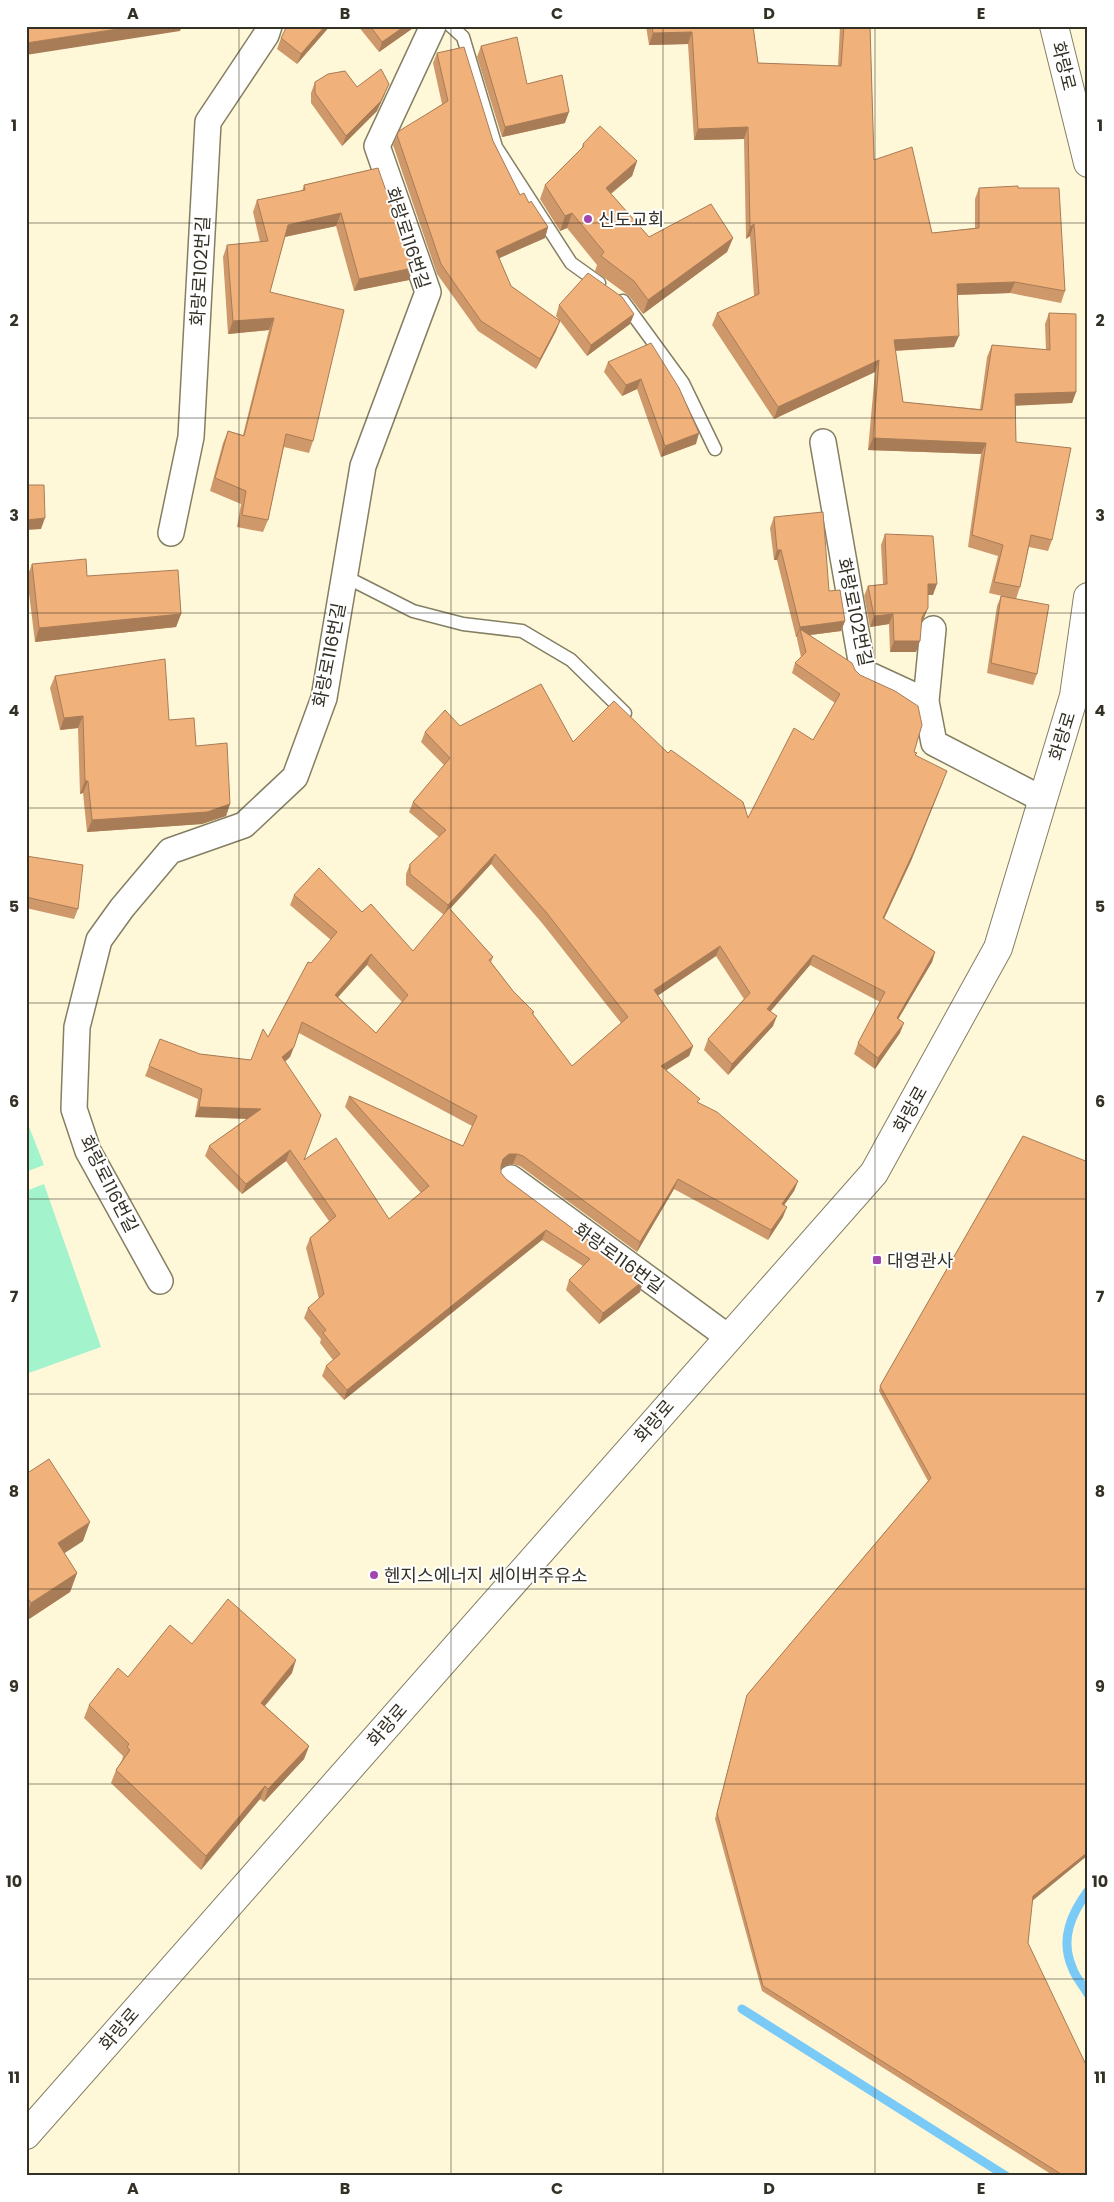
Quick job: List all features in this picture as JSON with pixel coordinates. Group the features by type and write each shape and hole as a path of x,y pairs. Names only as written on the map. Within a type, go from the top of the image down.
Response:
{"main road":[{"name":"화랑로","path":"1054,26 1088,163"},
{"name":"화랑로","path":"26,2135 874,1173 998,948 1074,696 1088,597"}],"street":[{"name":"화랑로102번길","path":"171,533 191,437 208,122 266,36 269,26"},
{"name":"화랑로116번길","path":"160,1281 88,1151 74,1109 78,1027 99,940 170,851 244,825 295,777 324,698 363,466 428,292 377,146 433,26"},
{"name":"화랑로102번길","path":"823,442 863,672 926,701"},
{"path":"933,629 926,701 934,743 1042,799"},
{"name":"화랑로116번길","path":"511,1178 728,1337"}],"lane":[{"path":"450,26 463,37 496,147 571,263 624,302 683,383 715,449"},
{"path":"344,576 413,611 463,624 522,631 570,660 636,724"}],"green space":[{"path":"26,1119 44,1165 26,1172"},
{"path":"44,1184 101,1347 26,1374 26,1191"}],"building":[{"path":"26,26 137,26 26,43"},
{"path":"287,26 325,26 301,54 281,38"},
{"path":"370,26 405,26 382,42"},
{"path":"652,26 753,26 758,63 841,66 844,26 870,26 874,160 912,147 932,233 979,228 979,188 1018,186 1018,188 1059,188 1065,291 1015,282 957,284 959,336 894,340 903,402 982,410 992,345 1050,350 1049,313 1076,314 1076,392 1015,394 1016,442 1071,448 1052,540 1031,535 1020,587 994,582 1003,545 972,535 986,443 873,438 879,360 778,407 717,313 759,294 754,224 750,227 748,127 698,129 692,32 653,33"},
{"path":"517,37 527,84 562,75 569,112 505,127 481,46"},
{"path":"464,47 493,141 520,195 524,193 529,203 531,201 548,227 496,251 511,286 560,321 540,359 481,321 441,264 397,135 399,131 448,101 437,53"},
{"path":"381,69 389,84 381,101 346,136 315,93 315,82 328,74 345,71 357,87"},
{"path":"600,126 637,161 606,188 649,237 711,204 733,238 648,300 634,281 601,256 604,252 572,213 565,216 545,185 584,146 583,144"},
{"path":"378,168 413,268 359,279 341,213 288,225 270,292 344,310 313,441 286,434 268,520 242,515 246,491 215,478 228,431 244,436 274,318 233,321 227,245 268,241 257,200 305,190 304,185"},
{"path":"588,273 622,297 634,314 591,345 559,305"},
{"path":"651,343 679,388 699,433 665,446 641,379 626,385 608,362"},
{"path":"26,485 44,485 45,518 26,520"},
{"path":"823,512 829,591 840,590 845,621 800,627 781,550 777,550 774,517"},
{"path":"885,534 933,536 937,584 928,584 928,608 922,617 920,641 894,641 893,614 874,616 868,586 887,584"},
{"path":"86,559 87,576 178,570 181,614 39,628 32,564"},
{"path":"1001,596 1049,605 1037,674 991,663"},
{"path":"800,629 852,663 860,675 895,691 918,706 922,725 914,752 917,753 915,755 947,771 914,851 883,918 935,952 897,1018 904,1023 878,1058 858,1043 885,992 813,955 767,1009 777,1016 732,1064 708,1039 750,993 720,946 654,990 693,1046 661,1066 700,1099 697,1102 717,1112 798,1181 782,1204 787,1207 771,1230 678,1179 640,1242 523,1156 509,1154 503,1159 501,1166 501,1173 506,1179 643,1281 603,1313 569,1280 590,1259 546,1230 347,1390 326,1366 340,1354 323,1333 326,1330 308,1308 324,1294 310,1238 336,1216 290,1150 246,1184 209,1146 261,1109 199,1107 202,1089 149,1066 160,1039 200,1054 251,1060 263,1029 268,1037 308,962 311,963 337,932 294,895 319,868 362,912 371,904 413,951 449,908 493,957 489,960 513,991 534,1012 532,1013 572,1066 628,1017 546,912 495,854 448,905 410,874 410,864 446,830 413,802 450,758 425,732 445,710 460,726 541,684 573,742 614,701 668,753 671,750 743,802 748,818 794,728 813,740 840,694 795,663 806,652","holes":["371,954 408,995 376,1033 335,995","302,1022 477,1116 463,1146 349,1096 429,1186 389,1219 336,1138 304,1160 321,1115 282,1057 294,1047"]},
{"path":"165,659 169,720 194,718 196,746 227,743 230,804 207,812 92,820 88,781 85,781 83,716 64,718 55,676"},
{"path":"26,856 83,865 78,909 26,897"},
{"path":"1023,1136 1088,1162 1088,1852 1033,1896 1028,1943 1088,2069 1088,2176 1064,2176 763,1986 717,1813 747,1695 931,1478 880,1386"},
{"path":"49,1459 90,1522 58,1543 77,1573 31,1603 26,1595 26,1474"},
{"path":"228,1599 296,1660 261,1703 309,1746 268,1789 265,1786 206,1856 116,1770 130,1750 127,1747 129,1744 89,1705 118,1668 128,1677 170,1625 192,1644"}],"waterway":[{"path":"1088,1891 1072,1918 1067,1937 1067,1947 1073,1971 1088,1994"},
{"path":"742,2009 1006,2176"}],"place":[{"name":"신도교회","path":"588,219"},
{"name":"대영관사","path":"877,1260"},
{"name":"헨지스에너지 세이버주유소","path":"374,1575"}]}
